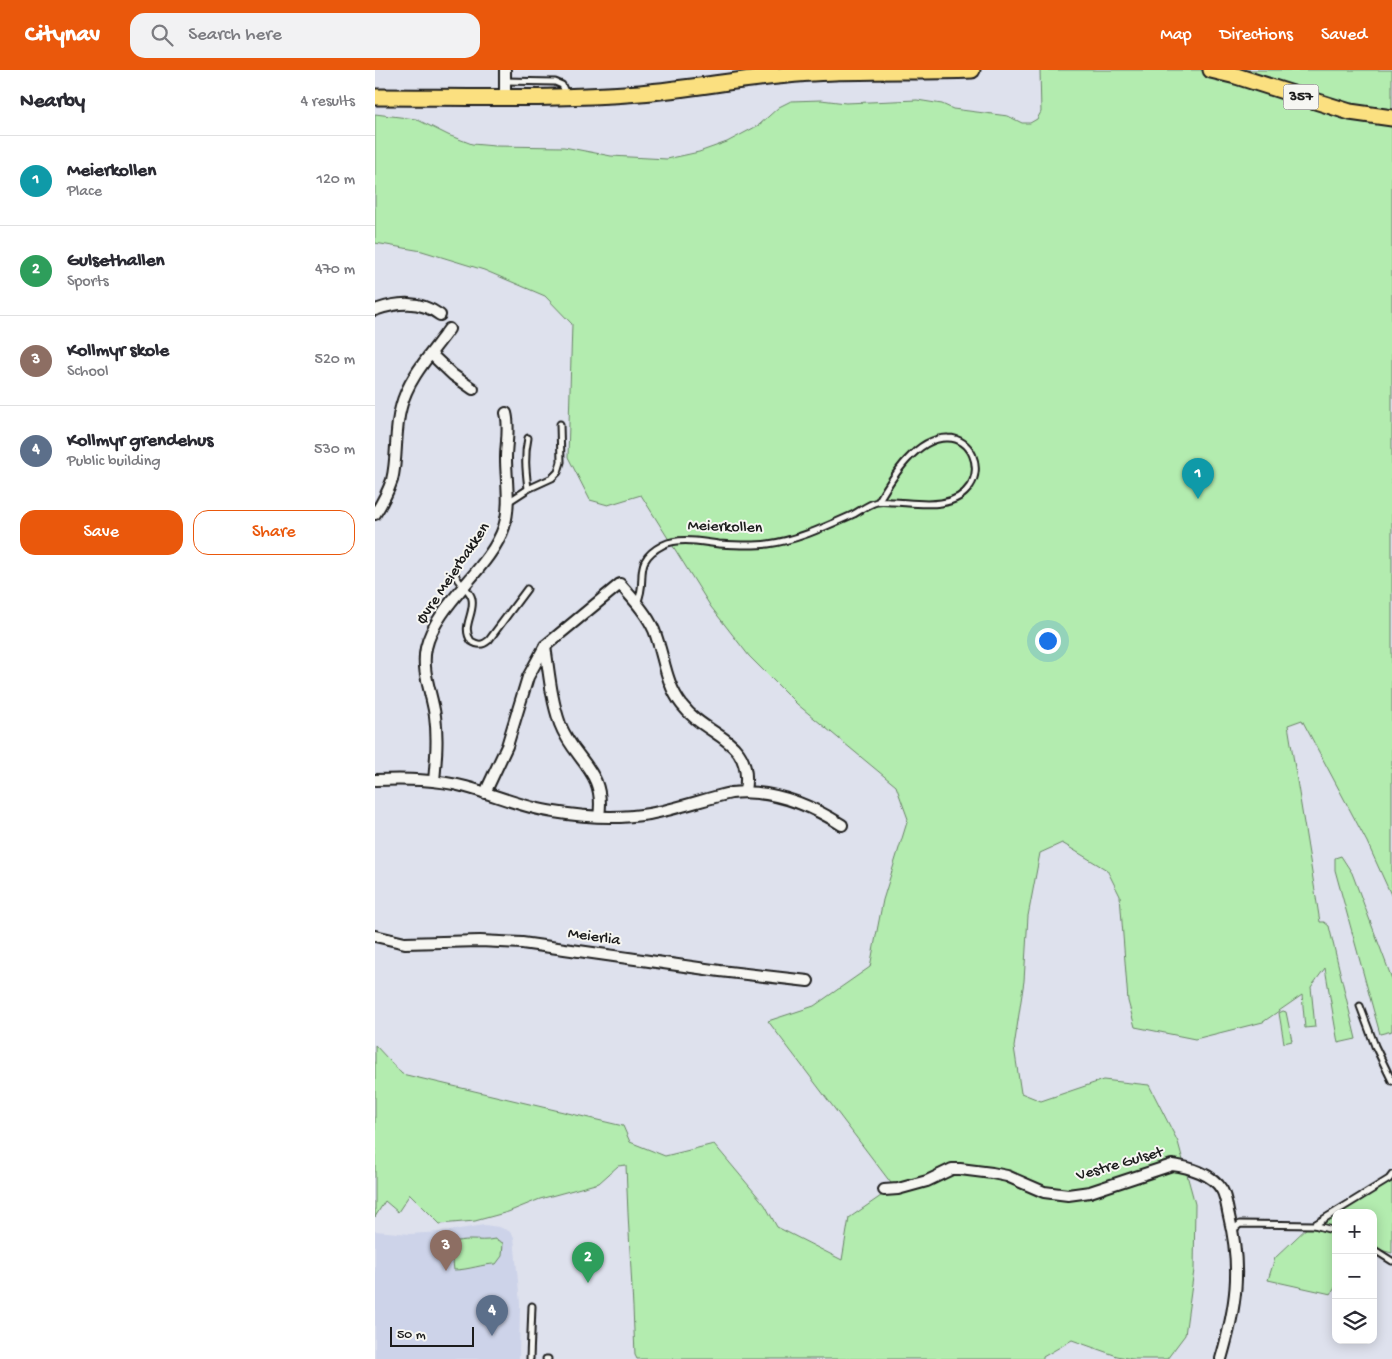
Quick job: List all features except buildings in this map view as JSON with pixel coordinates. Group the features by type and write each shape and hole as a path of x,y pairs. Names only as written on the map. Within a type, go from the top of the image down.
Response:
{"main road":[{"path":"375,96 505,98 640,93 849,70 973,70"},
{"name":"357","path":"1211,70 1350,112 1392,118"}],"street":[{"path":"505,70 505,98"},
{"path":"375,310 398,304 412,304 429,307 440,315"},
{"path":"375,514 385,497 392,478 397,424 404,396 449,329"},
{"path":"431,354 453,375 473,389"},
{"name":"Øvre Meierbakken","path":"434,781 436,729 425,658 432,631 484,561 499,537 505,520 507,502 506,458 509,427 506,413"},
{"path":"485,793 507,746 527,677 545,646 620,584 647,617 654,630 669,681 681,704 696,719 725,738 739,752 746,774 745,791"},
{"path":"545,646 555,708 568,740 589,767 599,786 601,795 599,816"},
{"path":"375,780 434,781 467,787 555,813 599,816 647,814 745,791 782,797 829,816 841,825"},
{"name":"Meierlia","path":"375,936 405,943 480,941 523,943 720,971 808,981"},
{"name":"Vestre Gulset","path":"883,1190 898,1190 927,1181 952,1169 992,1172 1007,1176 1045,1192 1067,1195 1090,1192 1172,1165 1183,1166 1213,1180 1222,1190 1233,1230 1237,1263 1237,1284 1231,1322 1221,1359"}],"lane":[{"path":"505,81 555,82 562,86 567,96"},
{"path":"507,502 528,488 552,478 558,472 561,462 560,424"},
{"path":"528,438 525,462 528,488"},
{"name":"Meierkollen","path":"637,604 641,590 642,565 647,557 665,544 685,541 743,545 782,542 813,532 878,502 933,503 956,499 970,486 974,477 975,467 969,448 955,438 935,440 922,446 906,461 887,485 878,502"},
{"path":"455,573 458,582 472,597 466,629 468,637 478,645 489,640 527,589"},
{"path":"1360,1006 1375,1046 1392,1081"},
{"path":"1314,1225 1389,1179 1392,1175"},
{"path":"1233,1230 1240,1224 1314,1225 1332,1230"},
{"path":"1377,1251 1392,1261"},
{"path":"530,1359 532,1306"}],"shaded area":[{"path":"484,1225 499,1227 509,1231 514,1237 520,1304 519,1359 375,1359 375,1231 410,1234 441,1232"}],"green space":[{"path":"1040,70 1392,70 1392,897 1367,842 1302,720 1288,725 1320,922 1324,922 1329,926 1356,1039 1338,1043 1325,968 1311,987 1315,1027 1305,1028 1302,995 1263,1022 1195,1039 1135,1027 1128,1001 1120,896 1107,870 1062,843 1040,853 1028,916 1024,981 1014,1047 1021,1093 1041,1101 1103,1080 1149,1085 1178,1142 1195,1204 1194,1270 1185,1335 1167,1359 1132,1359 1117,1356 1072,1340 1043,1357 1043,1359 637,1359 635,1355 626,1165 618,1166 599,1183 540,1199 508,1212 475,1221 440,1224 410,1194 398,1212 385,1201 375,1217 375,1045 402,1074 623,1126 630,1142 665,1156 714,1144 765,1205 777,1227 842,1260 849,1218 894,1187 768,1021 814,1006 870,967 883,900 908,819 896,786 797,704 749,656 711,607 641,495 608,505 590,500 568,457 572,324 545,296 484,270 422,251 375,243 375,114 416,119 448,135 472,144 564,147 611,156 667,159 699,152 727,142 759,125 779,107 791,101 821,100 846,103 917,100 942,104 953,109 1008,116 1022,123 1030,123 1037,119 1041,112"},
{"path":"1341,856 1352,873 1392,979 1392,1031 1380,1034 1335,870 1335,858"},
{"path":"1286,1012 1292,1041 1284,1043 1279,1013"},
{"path":"1392,1179 1392,1253 1377,1249 1377,1209 1336,1209 1376,1185"},
{"path":"1332,1211 1331,1294 1268,1280 1275,1258 1312,1223"},
{"path":"495,1239 503,1243 502,1256 496,1264 454,1270 453,1262 445,1258 438,1258 434,1253 434,1250 456,1241"}],"place":[{"name":"Meierkollen","path":"1198,499"},
{"name":"Kollmyr skole","path":"446,1271"},
{"name":"Gulsethallen","path":"588,1283"},
{"name":"Kollmyr grendehus","path":"492,1336"}]}
